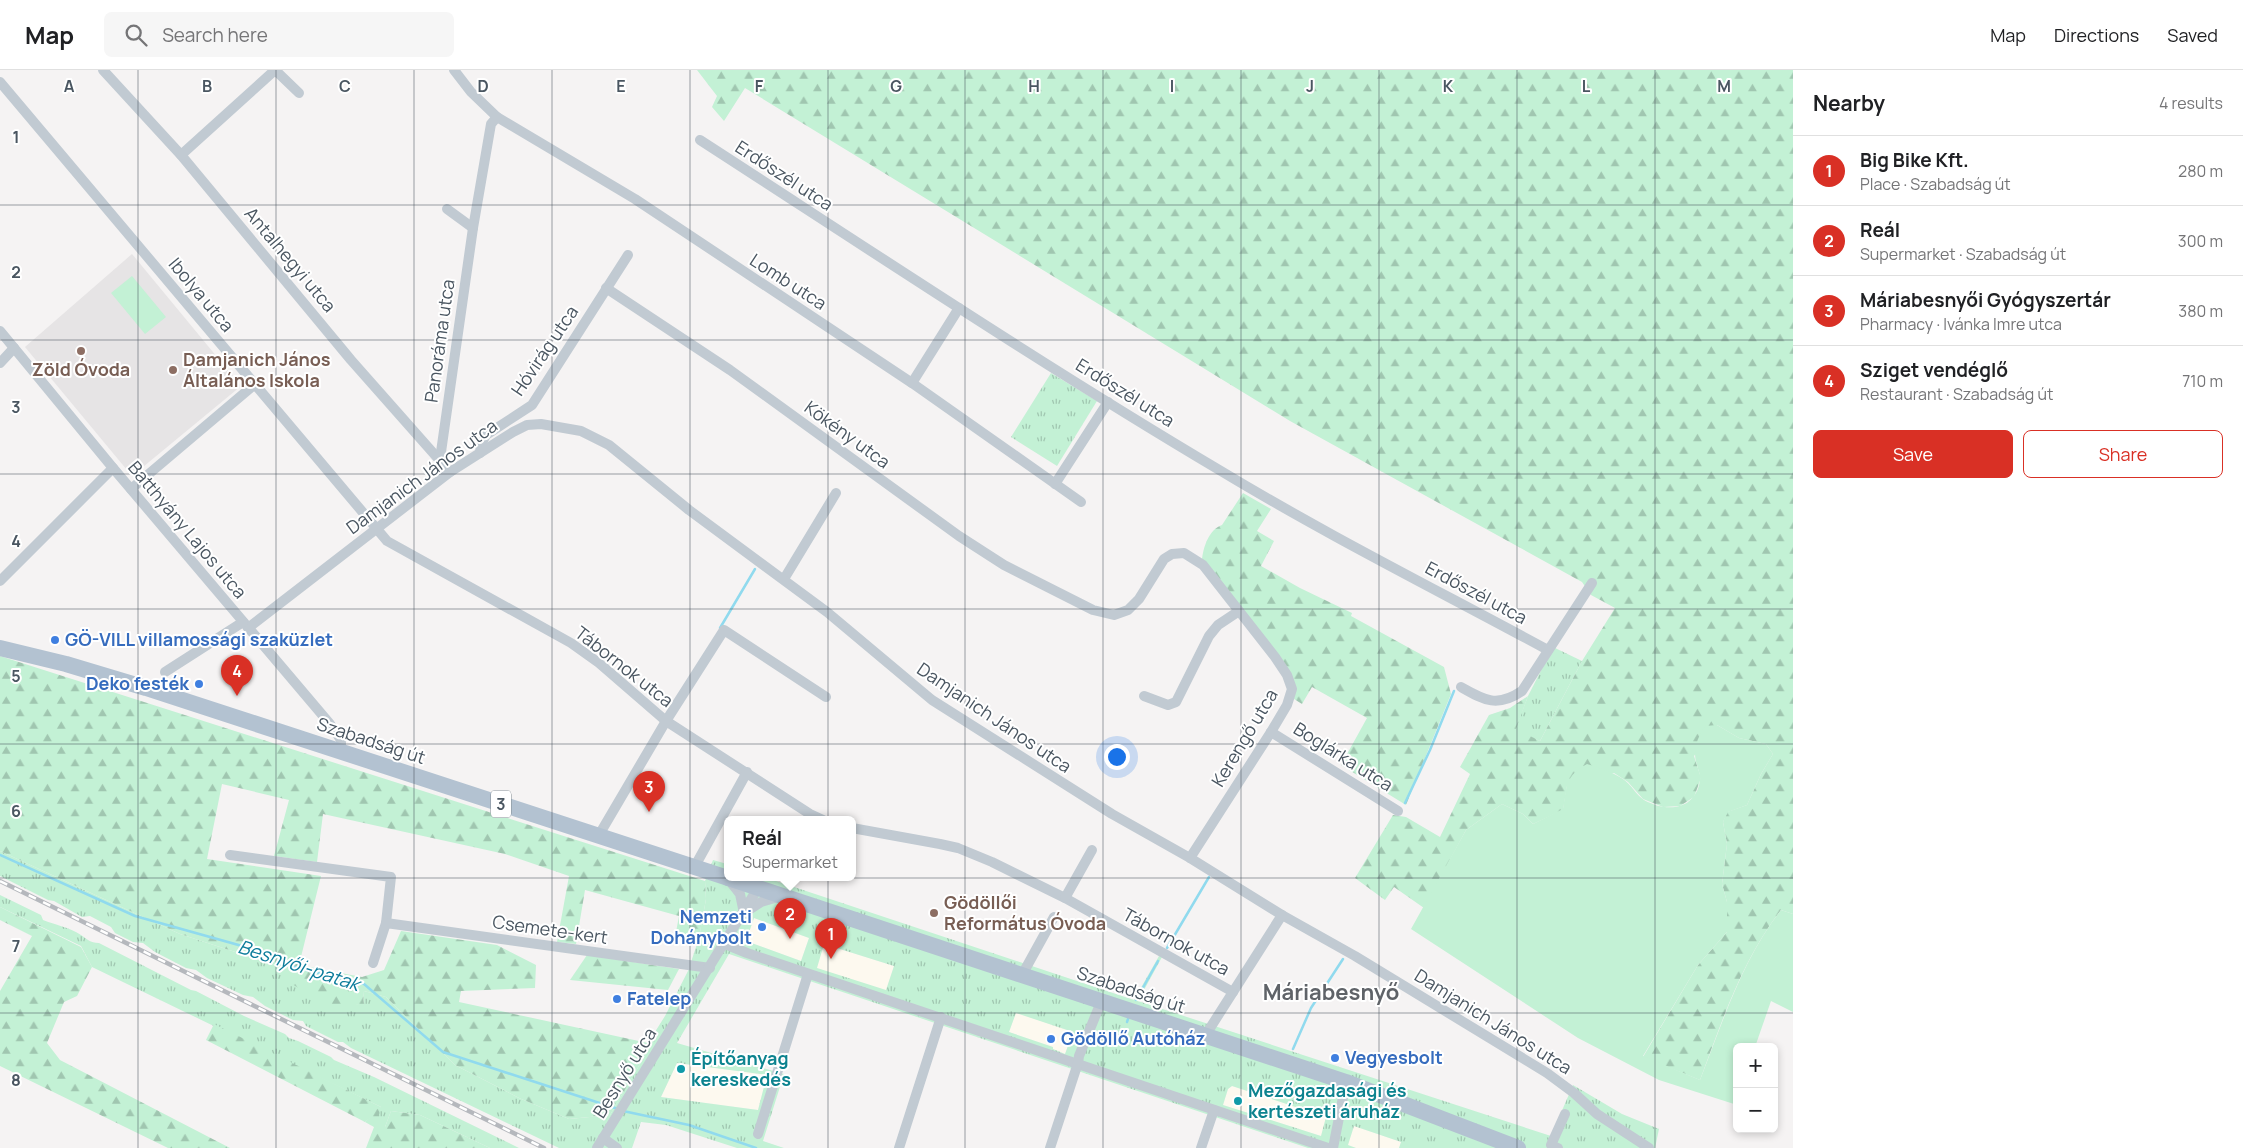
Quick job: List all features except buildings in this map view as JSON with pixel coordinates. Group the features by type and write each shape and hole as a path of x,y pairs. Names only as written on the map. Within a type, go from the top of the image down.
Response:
{"main road":[{"name":"Szabadság út","path":"0,648 66,664 146,688 724,877"},
{"name":"Szabadság út","path":"736,881 1346,1082 1518,1148"}],"street":[{"name":"Antalhegyi utca","path":"103,70 181,155 351,360 450,472"},
{"path":"181,155 275,70 299,94"},
{"path":"454,70 471,92 497,117"},
{"name":"Ibolya utca","path":"0,82 376,530"},
{"name":"Panoráma utca","path":"440,459 473,228 492,124 497,117"},
{"name":"Lomb utca","path":"497,117 635,199 912,383 1081,502"},
{"name":"Erdőszél utca","path":"700,140 959,308 1223,472 1340,538 1548,650"},
{"path":"448,209 473,228"},
{"name":"Hóvirág utca","path":"480,452 480,444 486,435 532,405 628,255"},
{"name":"Kökény utca","path":"606,288 730,370 959,536 1004,565 1073,600"},
{"path":"912,383 959,308"},
{"name":"Batthyány Lajos utca","path":"0,331 336,732 341,740 341,753"},
{"path":"0,363 14,348"},
{"path":"131,488 255,384"},
{"path":"1055,484 1108,402"},
{"name":"Damjanich János utca","path":"165,672 246,625 376,530 450,472 520,428 533,424 560,426 592,435 609,445 689,510 827,612 932,700 1112,814 1363,961 1547,1073 1574,1093 1597,1114 1649,1148"},
{"path":"0,580 113,468"},
{"path":"784,579 836,492"},
{"name":"Tábornok utca","path":"376,530 387,541 571,643 599,663 666,721 814,816"},
{"name":"Kerengő utca","path":"1073,600 1100,613 1122,614 1135,604 1164,559 1180,552 1192,556 1203,565 1275,657 1291,684 1290,698 1271,732 1190,858"},
{"path":"1461,687 1486,700 1495,702 1511,698 1525,688 1592,583"},
{"path":"1144,696 1168,705 1176,702 1209,636 1218,625 1239,611"},
{"path":"599,835 666,721 724,630 826,698"},
{"name":"Boglárka utca","path":"1271,732 1398,811"},
{"path":"695,866 747,772"},
{"name":"Tábornok utca","path":"856,829 958,848 992,862 1065,898 1233,992"},
{"path":"1065,898 1092,850"},
{"path":"230,855 391,877 386,923 373,963"},
{"path":"729,881 740,894 744,913 761,902 782,896"},
{"name":"Besnyő utca","path":"597,1148 758,888"},
{"path":"1205,1036 1282,915"},
{"path":"1022,975 1054,917"},
{"name":"Csemete-kert","path":"386,923 710,968"},
{"path":"725,944 808,974 942,1017 1328,1148"},
{"path":"758,1134 808,974"},
{"path":"1050,1148 1078,1063 1078,1056 1101,1002"},
{"path":"899,1148 942,1017"},
{"path":"1333,1148 1346,1082"},
{"path":"1201,1148 1214,1110"},
{"path":"1554,1146 1564,1114"},
{"path":"603,1138 617,1148"}],"shaded area":[{"name":"Damjanich János Általános Iskola","path":"132,254 241,386 132,476 25,347"},
{"path":"754,918 809,938 801,961 746,941"},
{"path":"824,944 894,966 886,991 816,968"},
{"name":"Gödöllő Autóház","path":"1016,1012 1073,1032 1065,1054 1053,1049 1053,1047 1009,1032"},
{"path":"677,1063 767,1075 758,1110 661,1097"},
{"path":"1232,1086 1327,1117 1321,1136 1223,1105 1228,1089"},
{"path":"1354,1126 1401,1142 1399,1148 1356,1148 1347,1145"}],"green space":[{"path":"697,70 1793,70 1793,914 1781,910 1755,949 1734,992 1700,1080 1643,1057 1698,965 1727,932 1727,902 1722,884 1727,844 1723,822 1727,812 1747,805 1761,774 1773,754 1766,744 1739,738 1717,725 1694,756 1701,778 1694,797 1680,806 1663,807 1643,799 1628,782 1614,773 1567,786 1563,810 1533,824 1523,814 1502,804 1466,830 1424,908 1394,887 1385,900 1355,878 1393,815 1406,817 1440,837 1470,774 1460,767 1489,715 1510,708 1528,696 1516,729 1540,741 1582,661 1615,608 1591,595 1582,582 1290,421 745,88 724,121 712,107 717,96"},
{"path":"132,276 166,317 145,334 111,293"},
{"path":"1051,373 1097,401 1057,466 1011,437"},
{"path":"1243,493 1271,509 1257,531 1274,541 1261,566 1300,588 1352,613 1351,616 1444,667 1451,694 1406,805 1341,765 1367,718 1312,687 1302,704 1294,699 1291,673 1202,560 1205,545 1210,535 1217,527 1222,525"},
{"path":"1553,647 1582,661 1540,741 1515,730 1528,696"},
{"path":"0,656 705,881 706,899 699,938 676,932 679,916 585,890 576,944 557,942 569,876 505,854 323,814 317,862 274,856 289,800 222,784 207,859 321,876 299,965 362,977 384,970 401,931 497,945 536,965 535,988 461,991 459,1002 648,1043 650,1047 610,1115 569,1119 519,1098 455,1065 386,997 364,991 363,1006 355,1004 354,986 343,984 343,1003 334,1010 292,984 297,972 180,934 0,851"},
{"path":"1717,725 1739,738 1766,744 1773,754 1761,774 1747,805 1728,812 1723,822 1727,844 1722,884 1727,902 1727,932 1698,965 1643,1056 1700,1080 1725,1013 1755,949 1781,910 1793,914 1793,1012 1771,1001 1756,1043 1733,1043 1733,1104 1659,1080 1578,1038 1411,929 1466,830 1502,804 1523,814 1533,824 1563,809 1568,782 1580,768 1587,764 1615,774 1629,784 1641,798 1653,804 1671,807 1687,803 1693,798 1700,780 1695,754 1696,745 1705,726"},
{"path":"0,851 180,934 297,972 354,986 356,1004 363,1005 364,991 386,997 455,1065 519,1098 569,1119 610,1115 650,1047 648,1043 665,1016 688,971 699,938 706,899 705,881 713,860 724,863 724,881 776,881 1134,1000 1159,956 1162,957 1138,1001 1551,1136 1573,1085 1622,1114 1659,1129 1655,1148 1399,1148 1401,1142 1354,1126 1348,1145 1356,1148 1308,1148 729,954 677,1043 784,1074 763,1141 784,1148 737,1148 666,1125 641,1122 632,1148 559,1148 351,1048 343,1042 338,1042 306,1026 303,1021 293,1020 265,1006 253,997 243,995 207,978 196,970 186,968 155,952 143,943 133,942 115,933 111,927 90,916 82,917 54,901 48,900 0,876","holes":["754,918 809,938 801,961 746,941","824,944 894,966 886,990 817,968","1016,1013 1073,1032 1065,1054 1053,1049 1053,1047 1009,1032","677,1063 767,1075 758,1110 661,1097","1232,1086 1326,1117 1321,1136 1223,1105 1228,1089"]},
{"path":"0,895 41,915 43,920 72,930 91,942 99,943 334,1060 374,1077 519,1148 490,1148 420,1115 391,1111 385,1127 374,1127 365,1122 381,1107 92,967 81,946 0,907"},
{"path":"0,907 81,947 92,967 77,996 64,1002 47,1043 60,1060 230,1148 168,1148 0,1066 0,991 32,936 0,920"},
{"path":"587,955 679,969 668,990 570,980"},
{"path":"214,1024 381,1107 378,1119 370,1118 365,1122 206,1040"},
{"path":"391,1111 420,1115 490,1148 366,1148 374,1127 385,1127"}],"waterway":[{"path":"720,628 755,569"},
{"path":"1405,803 1430,750 1454,691"},
{"name":"Besnyői-patak","path":"0,855 135,916 278,956 294,967 364,984 443,1052 618,1109"},
{"path":"1167,948 1209,877"},
{"path":"1293,1049 1311,1008 1343,959"},
{"path":"1136,1000 1158,961"},
{"name":"Besnyői-patak","path":"623,1111 689,1125 756,1148"}],"railway":[{"path":"0,881 544,1148"}],"place":[{"name":"Zöld Óvoda","path":"81,351"},
{"name":"Damjanich János Általános Iskola","path":"173,370"},
{"name":"GÖ-VILL villamossági szaküzlet","path":"55,640"},
{"name":"Deko festék","path":"199,684"},
{"name":"Sziget vendéglő","path":"237,696"},
{"name":"Máriabesnyői Gyógyszertár","path":"649,812"},
{"name":"Gödöllői Református Óvoda","path":"934,913"},
{"name":"Nemzeti Dohánybolt","path":"762,927"},
{"name":"Reál","path":"790,939"},
{"name":"Big Bike Kft.","path":"831,959"},
{"name":"Fatelep","path":"617,999"},
{"name":"Gödöllő Autóház","path":"1051,1039"},
{"name":"Vegyesbolt","path":"1335,1058"},
{"name":"Építőanyag kereskedés","path":"681,1069"},
{"name":"Mezőgazdasági és kertészeti áruház","path":"1238,1101"}],"district":[{"name":"Máriabesnyő","path":"1331,992"}]}
